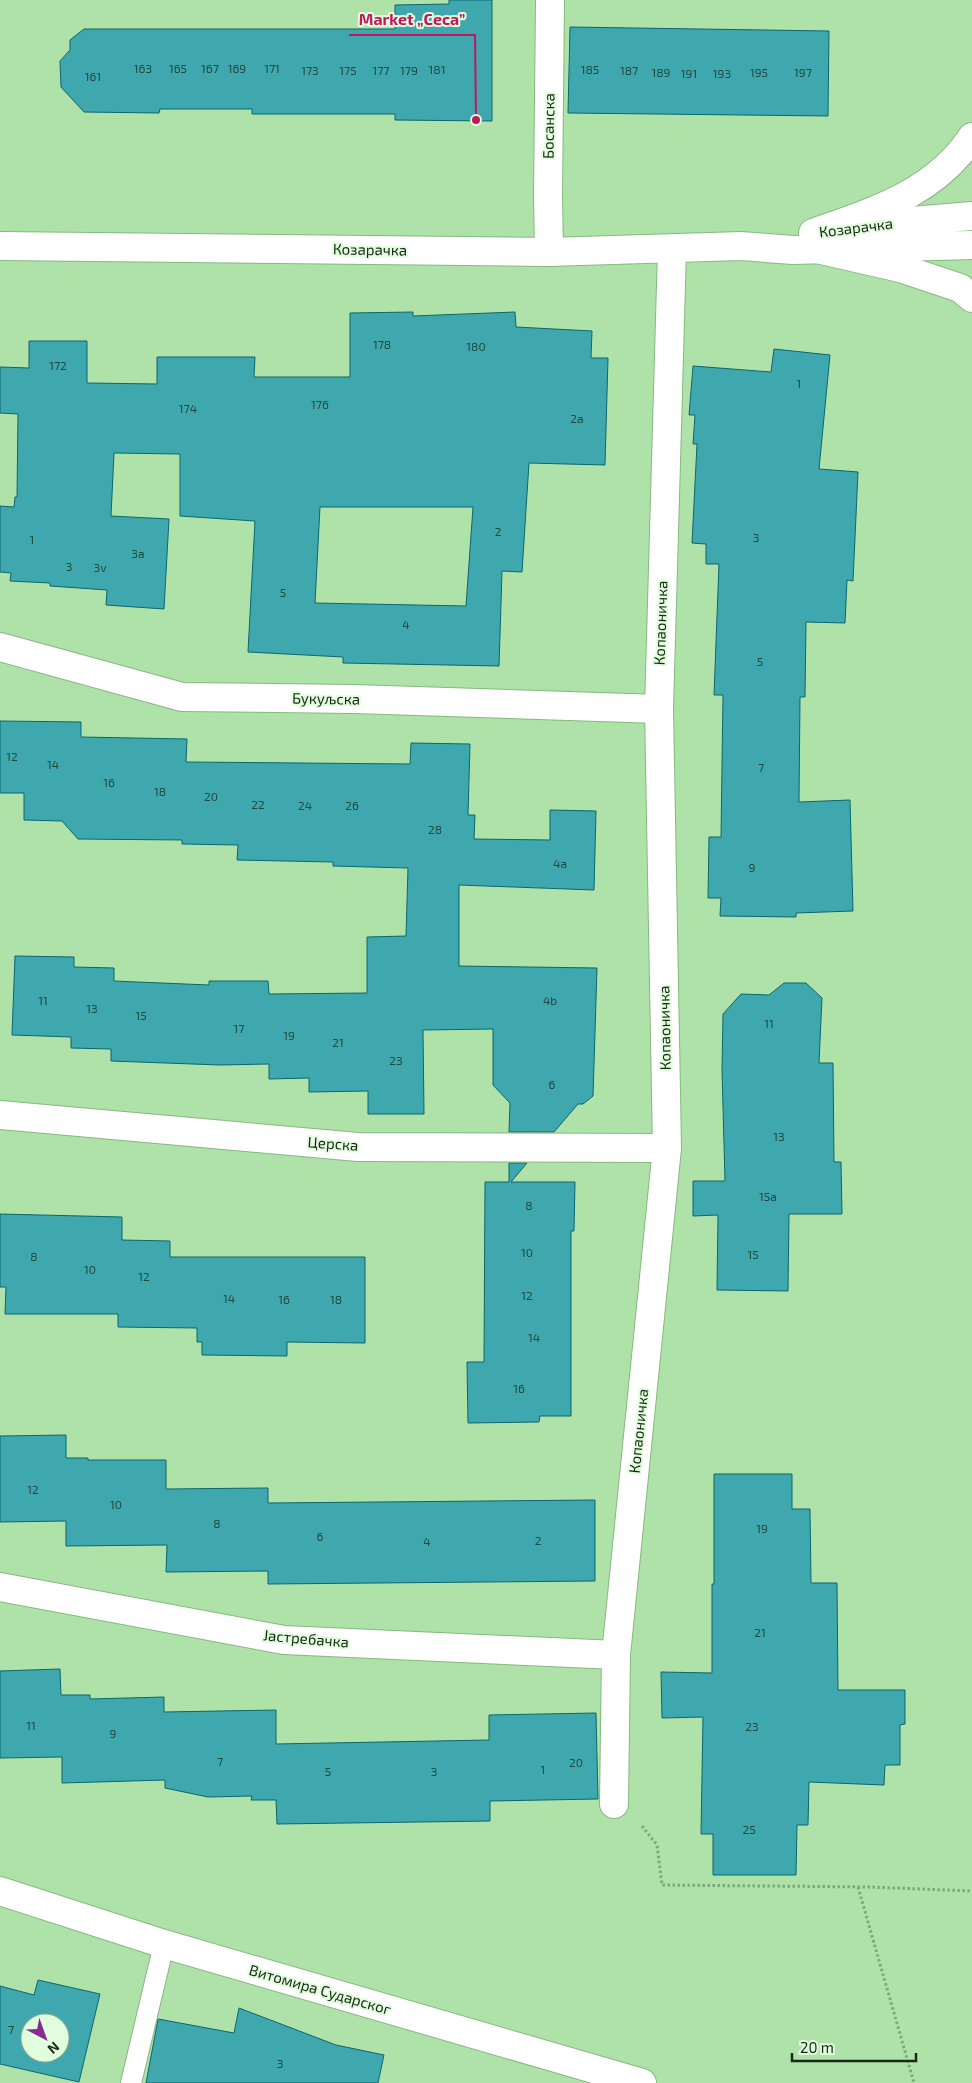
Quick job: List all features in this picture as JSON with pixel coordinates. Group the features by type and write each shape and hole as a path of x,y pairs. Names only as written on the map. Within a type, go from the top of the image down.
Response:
{"street":[{"name":"Босанска","path":"549,252 550,0"},
{"path":"815,241 890,205 923,186 948,167 972,137"},
{"name":"Козарачка","path":"0,246 549,252 741,246 793,250 815,241 887,223 972,216"},
{"name":"Козарачка","path":"815,241 972,245"},
{"path":"815,241 960,288 972,298"},
{"name":"Копаоничка","path":"614,1804 616,1655 667,1148 659,709 672,249"},
{"name":"Букуљска","path":"0,647 182,697 354,699 659,709"},
{"name":"Церска","path":"0,1115 358,1146 667,1148"},
{"name":"Јастребачка","path":"0,1587 284,1640 616,1655"},
{"name":"Витомира Сударског","path":"0,1891 164,1944 642,2083"}],"lane":[{"path":"131,2083 164,1944"}],"path":[{"path":"614,1804 639,1823 658,1845 662,1885 858,1887 972,1891"},
{"path":"858,1887 914,2083"}],"building":[{"path":"449,0 492,0 492,121 395,120 395,114 252,114 252,109 160,109 159,113 84,112 61,87 60,61 70,50 70,40 84,29 395,29 395,5 449,4"},
{"path":"570,27 829,31 828,116 568,113"},
{"path":"413,312 413,316 515,312 516,327 592,331 591,358 608,358 605,465 529,463 522,572 502,571 499,666 343,663 343,657 248,652 255,521 180,516 180,454 114,453 111,516 169,519 164,609 106,605 107,590 50,586 50,583 10,581 11,573 0,572 0,506 14,507 15,497 17,497 18,414 0,413 0,367 29,368 29,341 87,341 87,383 157,384 157,357 255,357 254,377 350,377 350,313","holes":["320,507 473,507 466,606 315,603"]},
{"path":"774,349 830,355 819,469 858,472 853,581 847,580 845,623 806,622 805,697 800,697 799,802 850,800 853,911 796,913 796,917 720,916 721,898 708,898 709,837 721,837 723,695 714,695 719,564 706,564 706,544 692,543 697,444 693,444 695,415 689,415 693,366 771,372"},
{"path":"0,721 81,722 81,737 187,739 186,762 410,764 411,743 470,744 468,815 475,815 474,839 550,840 550,810 596,811 594,890 459,885 459,966 597,968 593,1096 583,1104 578,1104 554,1132 509,1132 510,1103 493,1085 493,1029 423,1030 424,1114 368,1114 368,1091 309,1092 309,1078 269,1079 269,1064 220,1065 111,1061 111,1049 71,1048 71,1037 12,1035 15,956 74,957 74,967 114,968 114,981 209,985 209,981 268,981 269,994 367,993 367,937 406,936 408,868 333,866 333,862 237,860 238,845 182,844 182,840 78,839 62,821 24,820 24,793 0,793"},
{"path":"784,983 806,983 822,998 819,1063 833,1063 834,1162 841,1162 842,1214 789,1214 788,1291 717,1290 718,1215 693,1216 693,1181 725,1181 722,1070 723,1014 741,994 769,995"},
{"path":"509,1163 527,1163 511,1182 575,1182 574,1231 571,1231 571,1416 540,1416 539,1422 468,1423 467,1362 484,1362 485,1182 509,1182"},
{"path":"0,1214 122,1217 122,1240 170,1241 170,1257 365,1257 365,1343 287,1342 287,1356 202,1355 202,1342 197,1342 197,1328 118,1327 118,1314 5,1314 6,1287 0,1287"},
{"path":"66,1435 66,1458 88,1458 88,1460 166,1460 166,1489 268,1488 268,1503 595,1500 595,1581 268,1584 268,1571 166,1572 167,1545 66,1546 66,1521 0,1522 0,1436"},
{"path":"714,1474 792,1474 792,1509 810,1509 811,1583 837,1583 838,1690 905,1690 905,1724 900,1725 900,1765 885,1765 884,1785 809,1782 808,1825 797,1825 796,1875 713,1875 713,1834 701,1834 703,1717 662,1718 661,1672 712,1673"},
{"path":"60,1669 61,1695 90,1695 90,1699 164,1697 164,1712 276,1710 276,1744 489,1740 489,1715 596,1713 598,1799 490,1801 490,1821 277,1824 276,1800 251,1800 252,1796 208,1797 165,1788 165,1780 62,1783 62,1757 0,1758 0,1671"},
{"path":"38,1980 100,1994 79,2082 0,2064 0,1986 34,1995"},
{"path":"239,2008 336,2045 384,2055 378,2083 146,2083 158,2019 234,2033"}],"place":[{"name":"Market „Ceca”","path":"476,120"}]}
